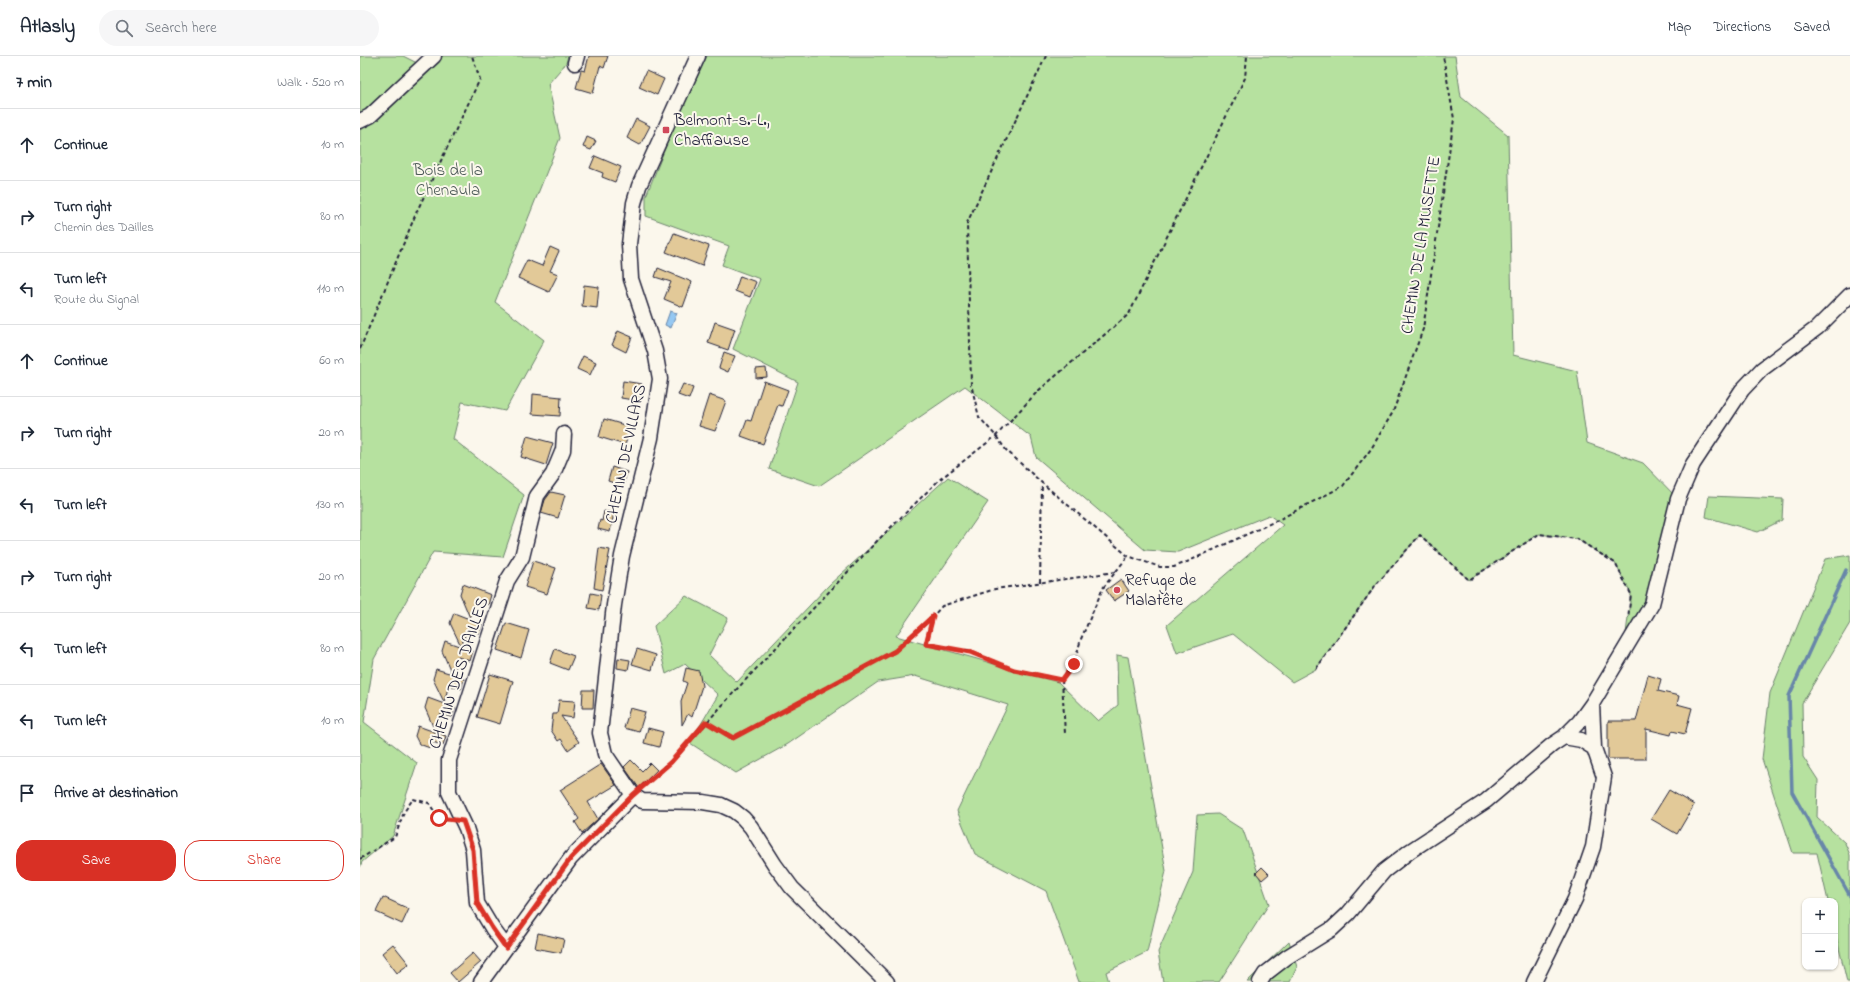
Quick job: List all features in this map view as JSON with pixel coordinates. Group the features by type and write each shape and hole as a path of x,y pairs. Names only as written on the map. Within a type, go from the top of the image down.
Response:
{"street":[{"path":"360,121 370,116 434,56"},
{"name":"CHEMIN DE VILLARS","path":"633,795 605,754 600,733 606,667 622,556 651,438 660,379 655,351 631,279 629,244 634,203 639,186 698,56"},
{"path":"1260,982 1266,974 1287,957 1332,929 1348,914 1384,872 1405,855 1486,801 1552,745 1564,737 1592,704 1652,604 1678,499 1693,464 1742,390 1762,369 1817,328 1850,295"},
{"name":"CHEMIN DES DAILLES","path":"506,948 477,903 473,850 463,821 449,792 449,760 507,581 522,557 537,496 553,474 563,450 564,434"},
{"path":"1534,982 1575,898 1593,847 1604,777 1594,748 1592,704"},
{"path":"1564,737 1581,740 1594,748"},
{"path":"481,982 571,858 633,795 642,801 702,802 721,805 734,811 751,826 792,888 887,982"}],"path":[{"path":"360,349 417,211 480,79 472,56"},
{"name":"CHEMIN DE LA MUSETTE","path":"1046,56 967,223 971,384 979,417 1006,450 1042,483 1128,556 1160,567 1174,567 1187,562 1280,519 1344,486 1371,449 1392,412 1423,329 1454,120 1443,56"},
{"path":"633,795 671,762 706,722 877,541 939,480 996,436 1038,390 1129,314 1245,78 1247,56"},
{"path":"1040,582 1042,483"},
{"path":"1316,669 1375,586 1420,535 1469,580 1539,534 1577,539 1615,563 1631,594 1627,626"},
{"path":"1065,734 1062,680 1074,664 1081,639 1103,588 1128,556"},
{"path":"706,722 733,738 895,651 942,606 995,589 1115,572"},
{"path":"933,616 926,644 970,652 1014,670 1062,680"},
{"path":"360,859 395,837 404,812 413,799 429,803 439,818 463,821"}],"green space":[{"name":"Bois de la Chenaula","path":"360,56 403,56 419,64 426,56 568,56 566,63 548,84 560,138 495,302 544,340 505,411 462,402 453,439 524,495 503,557 433,552 374,659 364,722 417,763 393,836 362,862 360,867"},
{"path":"707,56 1455,56 1461,97 1508,135 1513,355 1577,371 1587,443 1643,463 1678,499 1652,604 1624,649 1631,594 1615,563 1577,539 1539,534 1469,580 1420,535 1375,586 1316,669 1292,682 1233,634 1177,653 1167,625 1283,525 1269,515 1178,552 1145,550 1036,457 1031,437 965,386 819,486 769,469 798,382 733,349 760,279 722,265 729,246 646,216 646,196 672,131"},
{"path":"948,477 988,502 896,636 1058,682 1098,721 1118,705 1117,655 1128,657 1166,871 1147,952 1106,972 1109,982 1079,982 1046,891 975,854 957,811 1008,705 915,676 878,682 788,744 736,773 690,743 718,695 685,664 666,674 654,626 686,596 728,618 709,655 737,682 829,585"},
{"path":"1709,496 1783,499 1782,520 1758,532 1706,517"},
{"path":"1850,555 1850,623 1802,703 1803,757 1818,780 1817,817 1845,843 1850,855 1850,982 1847,982 1838,944 1838,898 1827,898 1817,853 1793,853 1762,759 1770,693 1825,559"},
{"path":"1218,814 1243,830 1269,904 1219,982 1163,982 1158,952 1193,872 1197,815"},
{"path":"1289,941 1297,967 1290,982 1247,982"}],"water":[{"path":"670,311 677,313 671,328 665,325"}],"building":[{"path":"589,56 608,56 604,68 600,66 593,93 576,88 581,70 585,71"},
{"path":"646,71 664,79 657,95 639,87"},
{"path":"636,119 650,126 640,145 627,138"},
{"path":"587,137 596,141 591,150 583,147"},
{"path":"595,156 621,167 615,182 602,177 603,173 590,168"},
{"path":"674,233 709,246 702,266 666,252"},
{"path":"550,247 559,251 550,271 558,274 549,292 518,278 527,260 542,266"},
{"path":"658,268 692,282 683,307 664,299 671,282 655,277"},
{"path":"740,276 756,282 750,297 735,291"},
{"path":"584,285 599,287 597,308 582,306"},
{"path":"715,322 735,329 728,350 708,343"},
{"path":"618,331 632,337 626,352 612,345"},
{"path":"724,352 735,356 728,372 719,368"},
{"path":"583,356 596,362 590,375 577,369"},
{"path":"766,368 767,377 756,378 756,369"},
{"path":"623,381 642,384 639,401 621,398"},
{"path":"764,381 788,390 782,406 778,405 763,444 741,436 747,420 751,421"},
{"path":"683,384 693,388 689,399 678,395"},
{"path":"533,394 561,397 560,416 532,414"},
{"path":"709,395 726,401 715,431 699,426"},
{"path":"604,419 631,427 625,445 599,437"},
{"path":"527,436 553,443 546,465 521,457"},
{"path":"612,467 627,472 623,486 608,481"},
{"path":"551,492 565,495 558,518 541,513 545,500"},
{"path":"604,511 614,513 610,532 598,529 600,520 602,521"},
{"path":"599,548 610,550 602,590 594,588"},
{"path":"533,561 556,568 547,594 525,587"},
{"name":"Refuge de Malatête","path":"1121,579 1129,591 1114,601 1106,590"},
{"path":"463,584 491,595 488,605 476,601 470,618 460,594"},
{"path":"591,593 601,595 599,610 588,608"},
{"path":"454,613 482,624 479,633 467,630 461,646 450,623"},
{"path":"506,623 529,630 521,658 497,650"},
{"path":"445,641 473,651 470,661 458,657 453,676 464,679 461,689 449,685 444,702 433,679 436,669 452,674 442,651"},
{"path":"555,649 574,656 568,670 550,663"},
{"path":"637,649 656,655 652,670 632,664"},
{"path":"618,658 630,660 628,670 617,668"},
{"path":"686,668 699,671 702,686 692,717 688,714 682,725 681,701 687,683 683,681"},
{"path":"490,674 513,681 500,724 477,717"},
{"path":"1648,675 1661,679 1658,691 1679,696 1677,704 1692,708 1685,734 1672,731 1671,735 1646,729 1646,759 1608,759 1608,721 1636,721"},
{"path":"583,690 594,690 593,708 582,708"},
{"path":"428,698 455,708 452,717 441,714 435,731 425,708"},
{"path":"559,700 575,701 573,718 561,716 579,742 568,750 561,739 558,741 551,730 553,714 557,714"},
{"path":"630,708 645,712 639,732 624,728"},
{"path":"418,726 446,736 443,745 432,742 430,748 419,744 415,736"},
{"path":"648,728 663,732 659,747 644,743"},
{"path":"631,760 642,771 650,763 657,770 639,788 624,767"},
{"path":"601,764 616,785 588,802 598,819 582,833 575,822 579,819 560,790"},
{"path":"1669,790 1694,805 1677,834 1651,819"},
{"path":"1262,867 1269,874 1262,880 1256,873"},
{"path":"383,897 409,909 402,924 376,912"},
{"path":"538,933 564,939 561,953 535,948"},
{"path":"393,944 409,964 397,973 382,953"},
{"path":"473,953 481,962 458,982 450,973"}],"waterway":[{"path":"1846,570 1789,696 1792,792 1850,896"}],"place":[{"name":"Belmont-s.-L., Chaffiause","path":"666,130"},
{"name":"Refuge de Malatête","path":"1117,590"}],"route":[{"path":"439,818 463,821 473,850 477,903 506,948 571,858 633,795 671,762 706,722 733,738 895,651 933,616 926,644 970,652 1014,670 1062,680 1074,664"}]}
